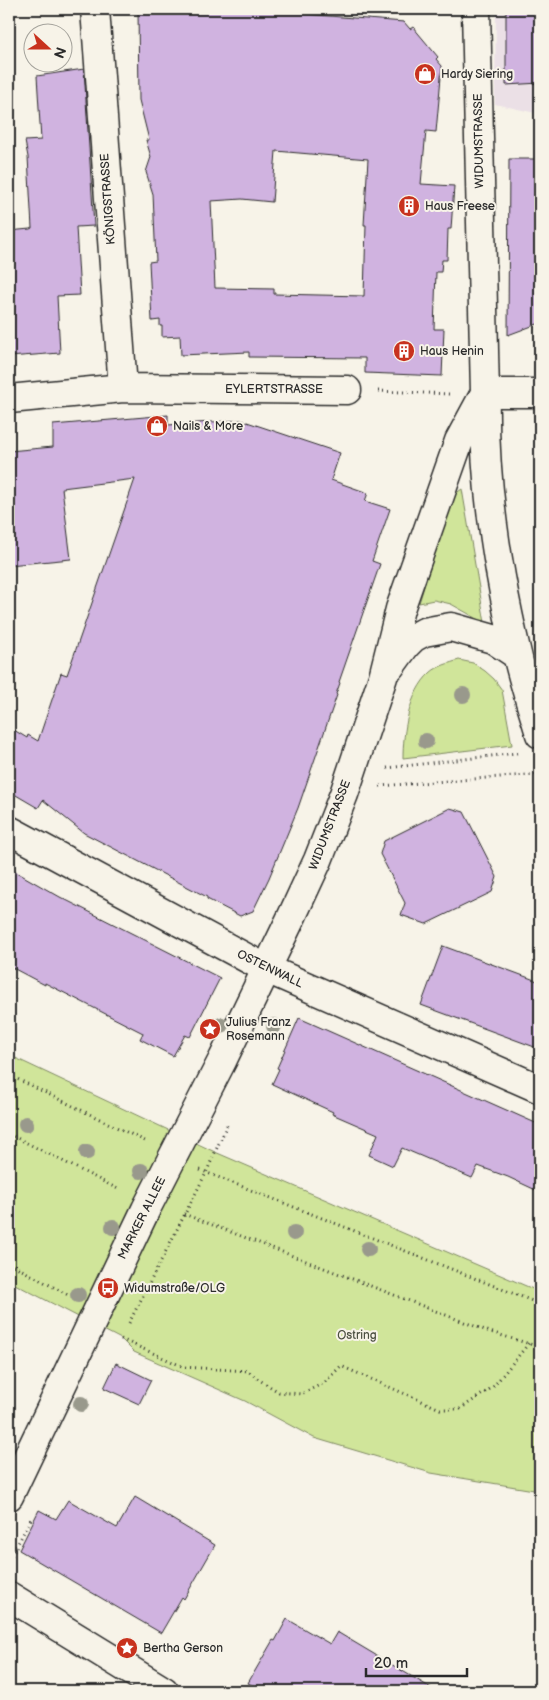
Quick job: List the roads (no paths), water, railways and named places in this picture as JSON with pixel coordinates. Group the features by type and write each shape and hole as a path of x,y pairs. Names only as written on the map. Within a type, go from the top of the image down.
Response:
{"street":[{"name":"KÖNIGSTRASSE","path":"95,9 123,388"},
{"name":"WIDUMSTRASSE","path":"476,9 485,393 484,428 493,530 517,655 540,734"},
{"name":"EYLERTSTRASSE","path":"9,399 123,388 347,390"},
{"name":"WIDUMSTRASSE","path":"267,969 321,852 344,794 383,676 400,608 459,440 485,393"},
{"path":"485,393 540,393"},
{"name":"WIDUMSTRASSE","path":"383,676 413,638 424,632 451,627 493,639 517,655"},
{"name":"OSTENWALL","path":"9,830 267,969 540,1089"},
{"name":"MARKER ALLEE","path":"9,1496 150,1203 267,969"},
{"path":"9,1596 164,1691"}],"place":[{"name":"Hardy Siering","path":"425,74"},
{"name":"Haus Freese","path":"409,206"},
{"name":"Haus Henin","path":"404,351"},
{"name":"Nails & More","path":"157,426"},
{"name":"Julius Franz Rosemann","path":"210,1029"},
{"name":"Widumstraße/OLG","path":"108,1288"},
{"name":"Bertha Gerson","path":"127,1648"}],"park label":[{"name":"Ostring","path":"357,1335"}]}
